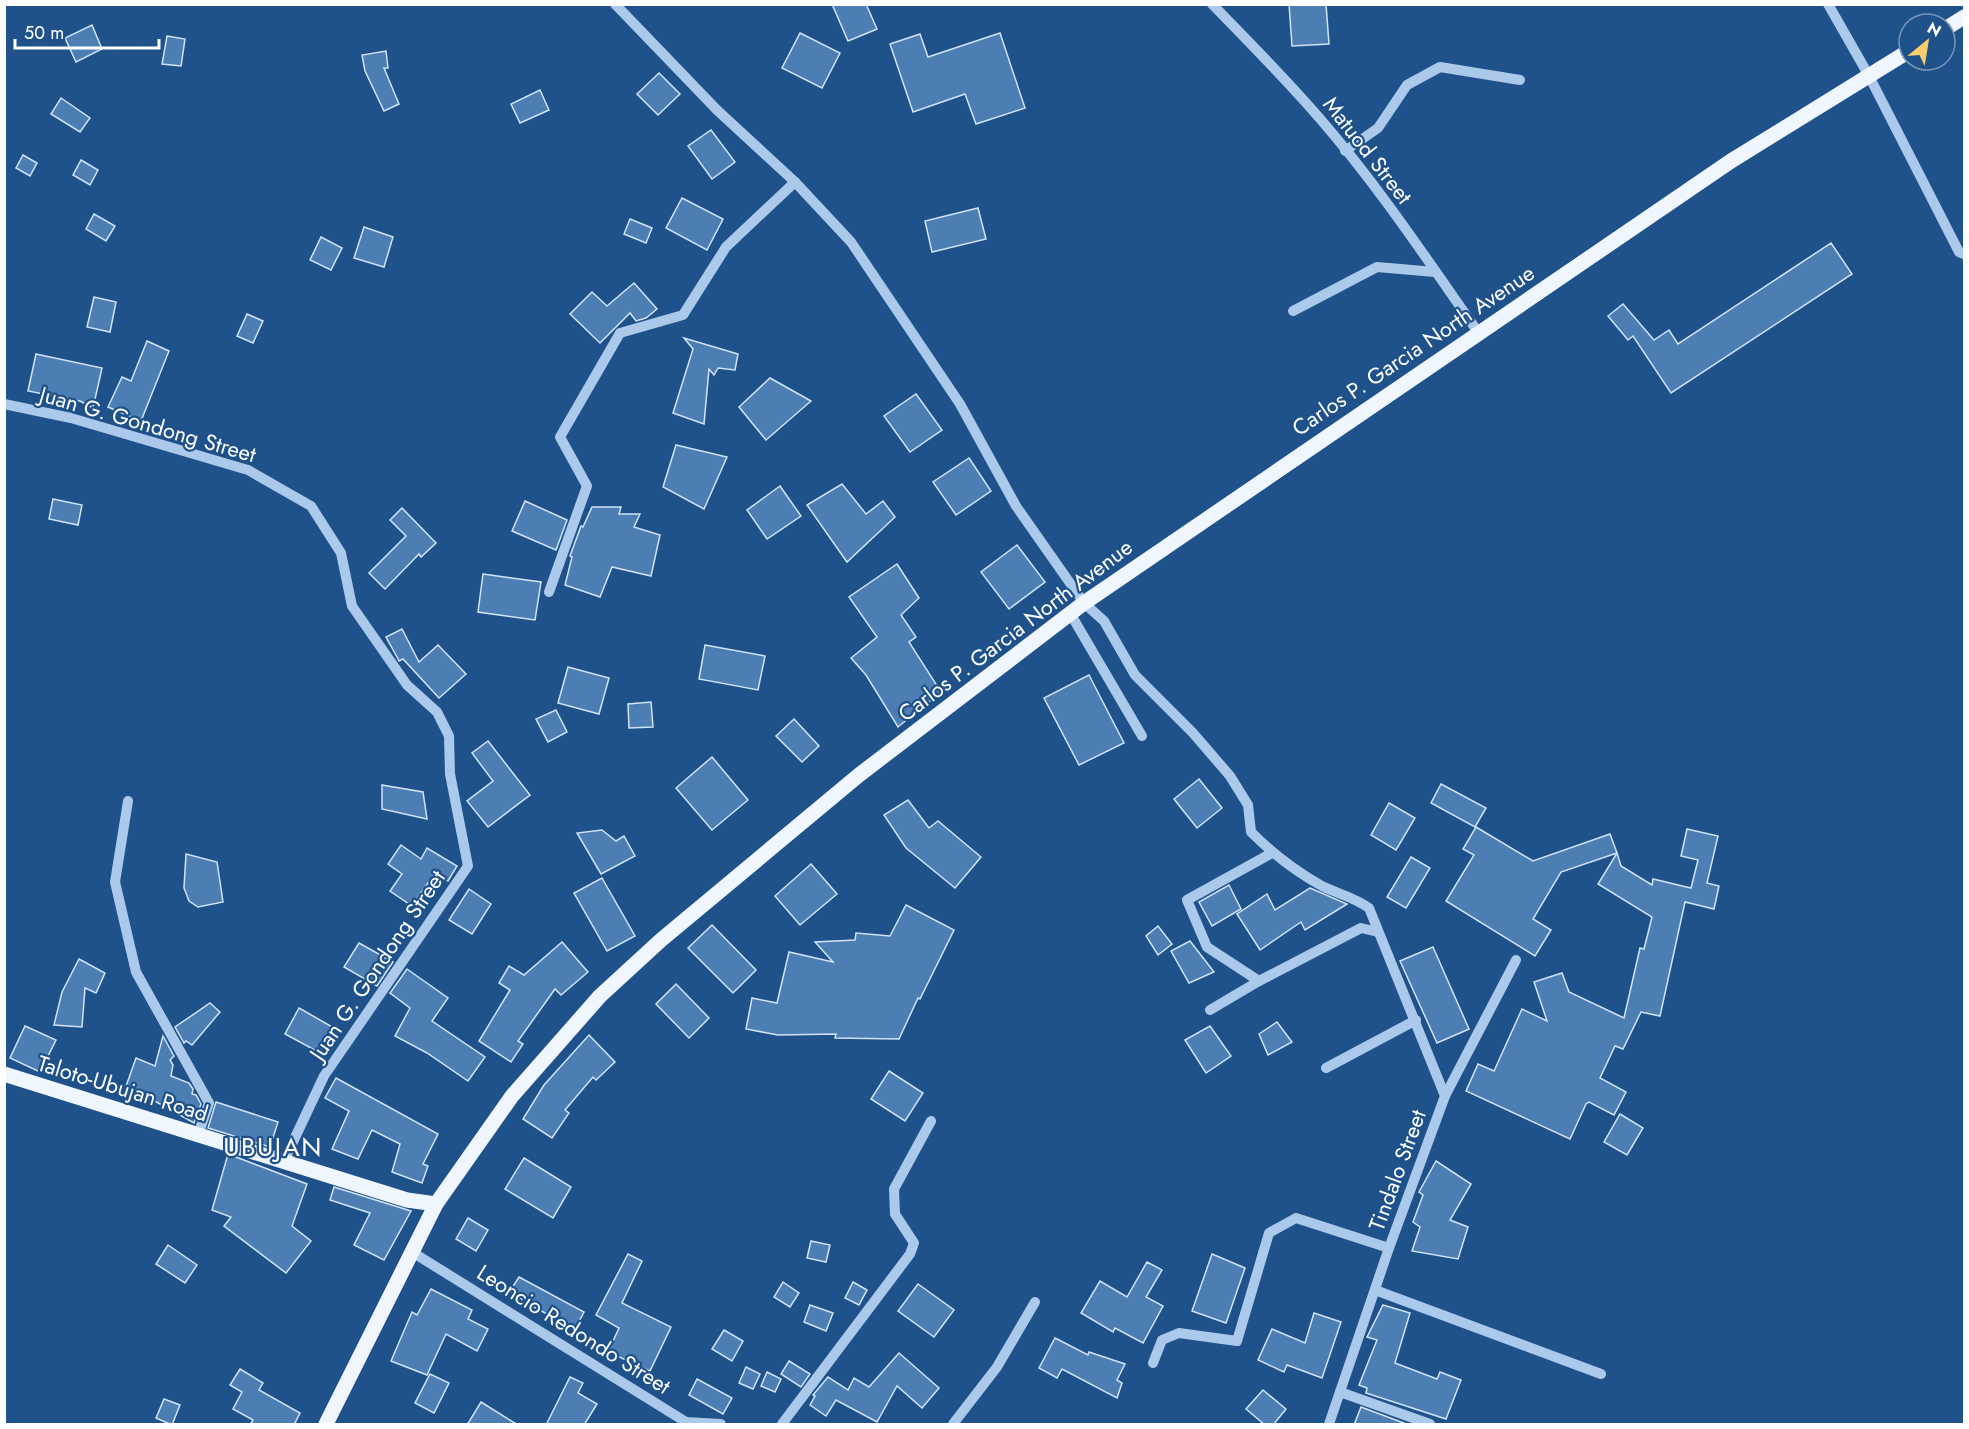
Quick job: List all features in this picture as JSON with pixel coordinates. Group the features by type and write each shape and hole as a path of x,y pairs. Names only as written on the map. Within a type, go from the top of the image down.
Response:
{"main road":[{"name":"Carlos P. Garcia North Avenue","path":"326,1425 436,1204 512,1096 600,996 661,940 859,775 1084,603 1731,161 1897,58"},
{"name":"Taloto-Ubujan Road","path":"4,1074 407,1200 436,1204"}],"street":[{"name":"Tindalo Street","path":"615,4 717,110 795,182 851,242 960,404 1016,506 1084,603 1104,621 1135,675 1193,733 1230,776 1248,805 1251,832 1272,853 1325,887 1352,896 1369,908 1445,1096 1389,1248 1329,1425"},
{"name":"Matuod Street","path":"1212,4 1259,51 1324,123 1478,332"},
{"path":"1828,4 1869,76 1959,252 1965,254"},
{"path":"1345,151 1377,128 1407,85 1440,67 1520,80"},
{"path":"549,592 587,486 560,437 620,333 683,315 726,247 795,182"},
{"path":"1293,311 1377,267 1436,272"},
{"name":"Juan G. Gondong Street","path":"4,404 71,418 248,470 311,506 341,553 352,606 407,685 437,712 449,736 450,774 468,866 324,1076 284,1161"},
{"path":"1070,613 1142,736"},
{"path":"128,801 116,882 136,972 209,1103 198,1135"},
{"path":"1259,981 1207,947 1187,900 1272,853"},
{"path":"1210,1010 1259,981 1361,928 1378,932"},
{"path":"1445,1096 1516,960"},
{"path":"1326,1068 1416,1020"},
{"path":"782,1425 910,1254 914,1243 895,1214 894,1189 931,1120"},
{"path":"1154,1363 1162,1340 1179,1333 1237,1341 1269,1233 1296,1218 1389,1248"},
{"name":"Leoncio Redondo Street","path":"412,1252 686,1422 721,1425"},
{"path":"1375,1290 1601,1374"},
{"path":"953,1425 997,1367 1035,1302"},
{"path":"1340,1392 1430,1425"}],"building":[{"path":"832,4 866,4 877,29 848,41"},
{"path":"1289,4 1326,4 1329,44 1292,46"},
{"path":"92,25 102,49 76,62 65,38"},
{"path":"800,33 840,53 822,88 782,68"},
{"path":"1000,33 1025,108 976,124 965,94 913,112 890,44 920,34 928,57"},
{"path":"167,36 185,39 181,66 162,64"},
{"path":"386,51 388,68 384,68 399,104 384,111 365,71 362,55"},
{"path":"659,73 680,94 658,115 637,94"},
{"path":"540,90 549,110 520,123 511,104"},
{"path":"61,98 90,118 80,132 51,114"},
{"path":"711,130 735,162 712,179 688,146"},
{"path":"23,155 37,163 30,176 16,168"},
{"path":"81,160 98,170 90,185 73,175"},
{"path":"682,198 723,219 707,250 666,228"},
{"path":"978,208 986,239 932,252 925,221"},
{"path":"94,214 115,226 106,241 86,229"},
{"path":"630,219 652,228 646,243 624,234"},
{"path":"364,227 393,237 384,267 354,258"},
{"path":"321,237 342,248 331,270 310,260"},
{"path":"1831,243 1852,274 1671,393 1633,336 1628,340 1608,316 1623,304 1654,340 1669,330 1678,344"},
{"path":"634,283 657,309 646,318 636,321 630,313 600,343 570,314 592,292 607,306"},
{"path":"94,297 116,302 110,332 87,327"},
{"path":"247,314 263,321 253,343 237,336"},
{"path":"684,338 738,354 735,370 718,368 714,375 709,369 704,424 673,413 693,349"},
{"path":"147,341 169,351 141,421 108,407 122,377 131,381"},
{"path":"36,354 102,368 93,408 80,401 28,391"},
{"path":"770,378 811,401 766,440 739,407"},
{"path":"916,394 942,430 910,452 884,416"},
{"path":"676,445 727,457 704,509 663,487"},
{"path":"969,458 991,491 956,515 933,482"},
{"path":"842,484 866,514 883,501 895,517 847,562 807,505"},
{"path":"780,486 801,516 767,539 747,510"},
{"path":"53,499 82,505 78,525 49,519"},
{"path":"525,501 567,520 556,550 512,531"},
{"path":"592,507 621,507 619,514 640,514 634,527 660,535 651,576 612,567 600,597 565,585 572,557 570,556 581,526 583,527"},
{"path":"402,508 436,543 421,557 419,554 385,589 369,573 406,536 390,520"},
{"path":"1017,545 1045,582 1009,609 981,572"},
{"path":"897,564 919,598 901,615 916,637 909,642 941,692 898,727 866,675 851,658 877,637 849,597"},
{"path":"483,574 541,582 535,620 478,612"},
{"path":"402,629 419,662 438,645 466,674 439,698 403,659 399,661 386,637"},
{"path":"705,645 765,656 758,690 699,679"},
{"path":"568,667 609,678 599,714 558,703"},
{"path":"1089,675 1124,743 1079,765 1044,698"},
{"path":"651,702 653,727 629,728 628,704"},
{"path":"556,710 567,732 548,742 536,719"},
{"path":"794,719 819,746 802,762 776,736"},
{"path":"488,741 530,795 488,827 467,801 493,781 472,753"},
{"path":"712,757 748,800 712,830 676,788"},
{"path":"1199,779 1222,808 1197,828 1174,799"},
{"path":"1441,784 1486,808 1475,827 1431,803"},
{"path":"382,785 423,792 427,819 382,809"},
{"path":"908,800 929,828 938,821 981,857 955,888 906,848 884,815"},
{"path":"1389,803 1415,818 1396,850 1371,835"},
{"path":"1476,827 1533,861 1610,834 1617,853 1561,872 1533,919 1551,930 1535,956 1446,901 1474,855 1463,849"},
{"path":"1687,829 1718,836 1707,883 1719,886 1714,909 1685,902 1660,1016 1641,1012 1623,1049 1615,1046 1600,1078 1626,1092 1614,1115 1589,1102 1570,1139 1466,1091 1478,1064 1494,1071 1522,1009 1547,1021 1534,982 1562,973 1569,992 1624,1018 1640,948 1644,949 1652,917 1598,884 1617,853 1621,866 1652,885 1653,879 1691,888 1698,860 1681,856"},
{"path":"602,830 616,841 624,836 635,856 601,874 577,833"},
{"path":"401,845 421,859 427,848 457,866 448,881 435,873 412,906 390,891 402,874 388,864"},
{"path":"186,854 217,862 223,902 198,907 189,901 184,888"},
{"path":"1411,857 1430,868 1406,908 1387,897"},
{"path":"811,864 837,894 800,925 775,896"},
{"path":"602,878 635,936 607,951 574,893"},
{"path":"1229,885 1241,909 1212,926 1199,902"},
{"path":"1310,888 1347,904 1305,930 1301,922 1260,950 1237,914 1267,894 1275,910"},
{"path":"469,889 491,904 472,934 449,920"},
{"path":"906,905 954,930 899,1039 835,1038 836,1034 778,1035 746,1029 752,998 777,1003 789,952 833,962 815,942 855,940 856,933 890,936"},
{"path":"712,925 756,970 733,993 688,948"},
{"path":"1158,926 1172,944 1158,955 1146,936"},
{"path":"1190,941 1214,972 1189,983 1171,951"},
{"path":"562,942 588,972 561,995 555,989 518,1041 523,1044 511,1062 479,1041 510,990 499,983 509,966 524,975"},
{"path":"359,943 393,962 377,986 344,967"},
{"path":"1433,947 1469,1029 1437,1043 1400,961"},
{"path":"79,959 105,973 96,993 85,988 82,1027 54,1025 62,992"},
{"path":"407,969 448,998 432,1021 485,1057 468,1081 427,1053 395,1036 410,1008 390,993"},
{"path":"676,984 709,1018 689,1038 656,1004"},
{"path":"210,1003 220,1012 192,1045 186,1041 184,1043 175,1027"},
{"path":"299,1008 334,1028 320,1053 285,1034"},
{"path":"1277,1022 1292,1042 1268,1055 1259,1034"},
{"path":"25,1026 56,1040 40,1072 10,1058"},
{"path":"1210,1026 1231,1056 1206,1073 1185,1040"},
{"path":"589,1035 615,1062 596,1080 593,1077 565,1110 569,1113 552,1138 523,1119 544,1085"},
{"path":"163,1036 174,1056 170,1060 173,1065 171,1076 189,1083 193,1089 192,1094 196,1095 201,1104 194,1123 142,1094 125,1089 136,1058 155,1066"},
{"path":"889,1071 923,1093 905,1121 871,1099"},
{"path":"336,1078 438,1134 423,1164 428,1166 422,1183 392,1172 400,1144 372,1130 358,1159 332,1149 349,1111 325,1098"},
{"path":"216,1102 278,1122 270,1147 208,1128"},
{"path":"1620,1114 1643,1128 1627,1155 1604,1142"},
{"path":"228,1154 307,1184 292,1226 311,1241 286,1273 224,1226 231,1217 212,1210"},
{"path":"524,1158 571,1187 553,1218 505,1189"},
{"path":"1436,1161 1471,1184 1450,1220 1468,1227 1458,1259 1412,1251 1420,1227 1413,1222 1423,1195 1419,1192"},
{"path":"334,1187 411,1211 384,1260 354,1245 370,1213 330,1200"},
{"path":"468,1218 488,1230 476,1251 456,1239"},
{"path":"811,1241 830,1245 826,1262 807,1258"},
{"path":"168,1245 197,1265 185,1283 156,1264"},
{"path":"628,1254 642,1261 622,1303 671,1327 650,1371 608,1352 619,1328 596,1315"},
{"path":"1212,1254 1245,1268 1226,1323 1192,1311"},
{"path":"1147,1262 1162,1270 1146,1297 1163,1306 1143,1343 1115,1328 1113,1332 1081,1313 1100,1281 1127,1297"},
{"path":"519,1277 584,1312 575,1329 532,1306 510,1291"},
{"path":"783,1282 799,1293 790,1307 774,1297"},
{"path":"853,1282 867,1290 859,1305 845,1298"},
{"path":"918,1284 954,1310 934,1337 898,1311"},
{"path":"431,1289 472,1310 468,1319 488,1329 477,1351 446,1334 427,1375 391,1361 412,1312 417,1315"},
{"path":"810,1305 833,1313 826,1331 804,1322"},
{"path":"1383,1305 1410,1313 1395,1363 1437,1379 1440,1372 1461,1380 1446,1419 1366,1393 1367,1388 1359,1385 1377,1340 1367,1337"},
{"path":"1314,1313 1341,1322 1322,1378 1287,1365 1284,1372 1258,1360 1272,1329 1305,1343"},
{"path":"724,1330 743,1341 732,1361 712,1349"},
{"path":"1055,1338 1088,1355 1089,1352 1125,1364 1117,1380 1122,1383 1117,1398 1062,1369 1057,1378 1039,1368"},
{"path":"899,1353 939,1388 922,1408 897,1386 877,1422 836,1400 826,1416 810,1405 815,1396 813,1395 828,1377 848,1390 854,1378 869,1387"},
{"path":"789,1361 810,1374 801,1387 781,1374"},
{"path":"746,1367 760,1374 753,1389 739,1383"},
{"path":"240,1369 263,1383 259,1390 300,1413 294,1425 250,1425 253,1420 233,1409 242,1392 230,1385"},
{"path":"767,1372 781,1379 775,1392 761,1386"},
{"path":"430,1374 449,1383 434,1413 415,1403"},
{"path":"570,1377 583,1383 578,1393 597,1404 584,1425 546,1425"},
{"path":"697,1379 732,1398 723,1414 689,1395"},
{"path":"1263,1390 1286,1409 1273,1425 1265,1425 1246,1409"},
{"path":"164,1399 180,1405 172,1425 156,1418"},
{"path":"481,1402 518,1425 467,1425"},
{"path":"1361,1407 1409,1425 1354,1425"}],"district":[{"name":"UBUJAN","path":"273,1147"}]}
